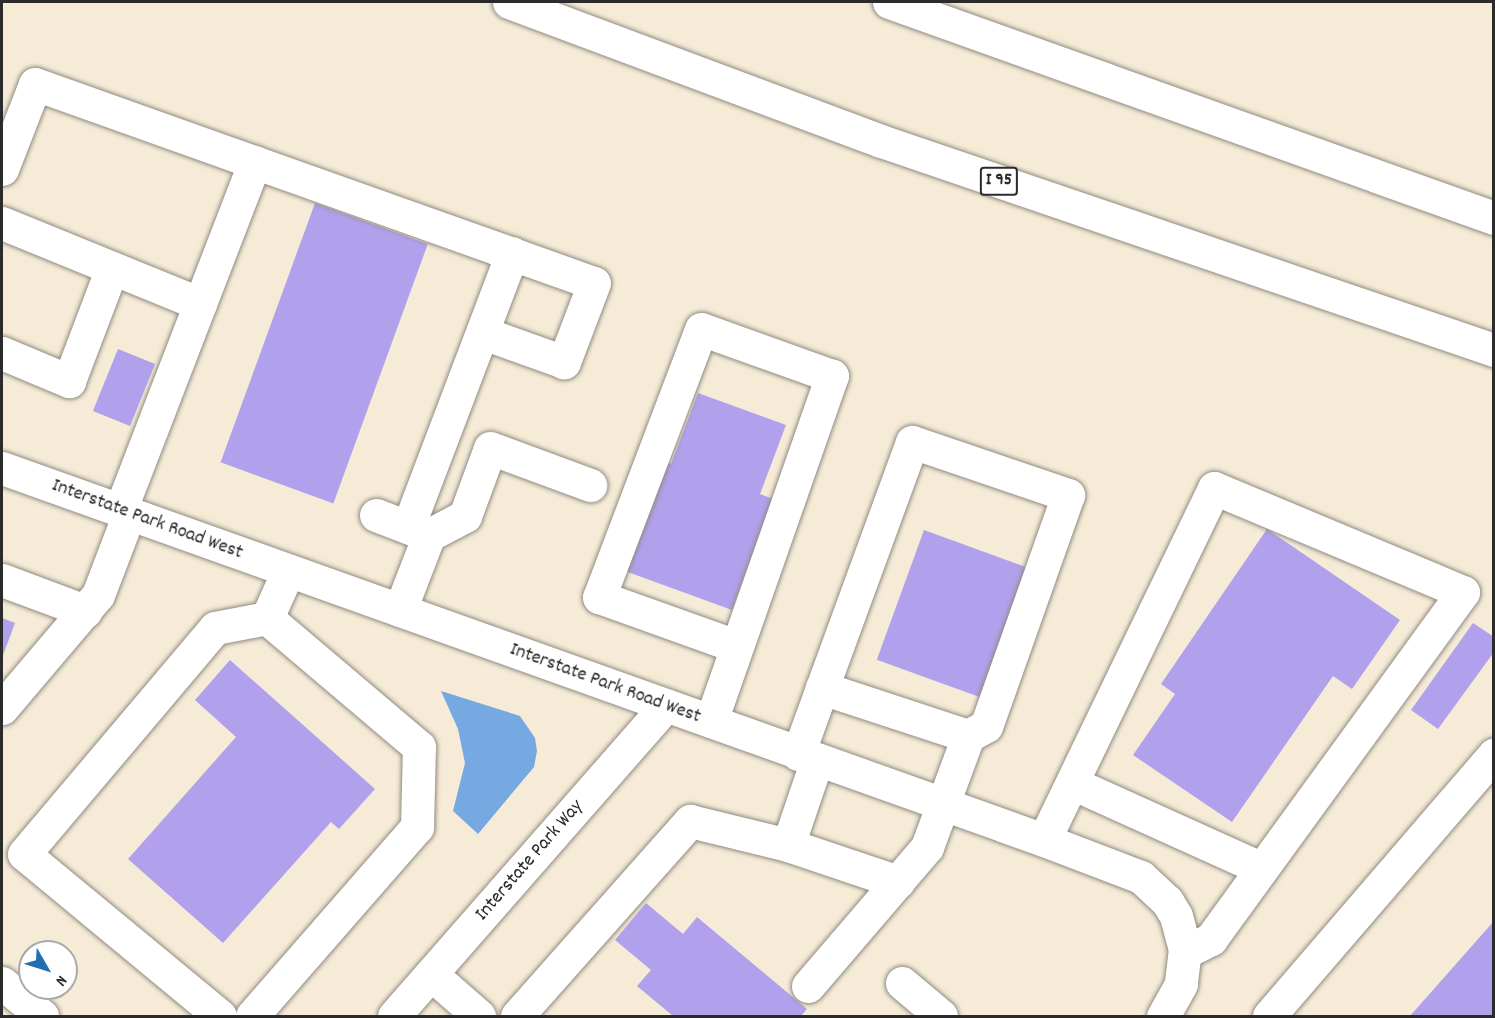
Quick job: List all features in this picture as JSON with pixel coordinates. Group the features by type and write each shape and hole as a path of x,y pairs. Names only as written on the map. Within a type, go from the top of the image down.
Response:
{"main road":[{"name":"I 95","path":"509,2 881,141 1494,350"},
{"path":"889,2 1494,218"},
{"path":"2,170 35,84 594,283 564,362 483,333"},
{"path":"2,708 98,595 124,512 255,162"},
{"path":"2,223 200,304"},
{"path":"399,610 419,531 483,333 512,254"},
{"path":"2,353 69,381 112,268"},
{"path":"711,721 832,376 701,329 599,597 736,646"},
{"path":"788,846 822,688 912,442 1068,495 986,726 968,736 945,805 927,847 808,986"},
{"path":"376,515 419,531 465,516 490,448 590,484"},
{"name":"Interstate Park Road West","path":"2,468 1044,840 1141,877 1167,901 1184,942"},
{"path":"1044,840 1214,488 1462,592 1260,868 1211,939 1184,942 1182,984 1163,1017"},
{"path":"267,618 288,571"},
{"path":"2,580 85,611"},
{"path":"220,1017 24,854 215,628 267,618"},
{"path":"252,1017 417,826 419,747 267,618"},
{"path":"822,688 968,736"},
{"name":"Interstate Park Way","path":"394,1017 666,705"},
{"path":"1269,1017 1494,754"},
{"path":"1072,783 1260,868"},
{"path":"517,1017 690,821 788,846 898,882"},
{"path":"431,974 479,1017"},
{"path":"2,983 42,1017"},
{"path":"902,983 941,1017"}],"water":[{"path":"441,691 520,716 535,738 537,751 534,767 478,834 453,811 465,763 458,729"}],"building":[{"path":"315,203 428,244 333,503 221,462"},
{"path":"118,349 155,364 130,426 93,411"},
{"path":"698,393 786,425 760,494 773,499 732,610 625,571 665,462 671,464"},
{"path":"1267,529 1400,620 1352,689 1333,676 1232,822 1133,755 1175,694 1161,684"},
{"path":"924,530 1027,568 980,697 877,660"},
{"path":"2,618 15,623 2,658"},
{"path":"1473,623 1494,637 1494,652 1438,729 1411,710"},
{"path":"230,660 375,789 339,829 331,822 223,943 128,859 236,737 195,700"},
{"path":"646,903 683,934 697,917 807,1009 801,1016 673,1016 637,986 651,970 615,940"},
{"path":"1494,921 1494,1016 1410,1016"}]}
